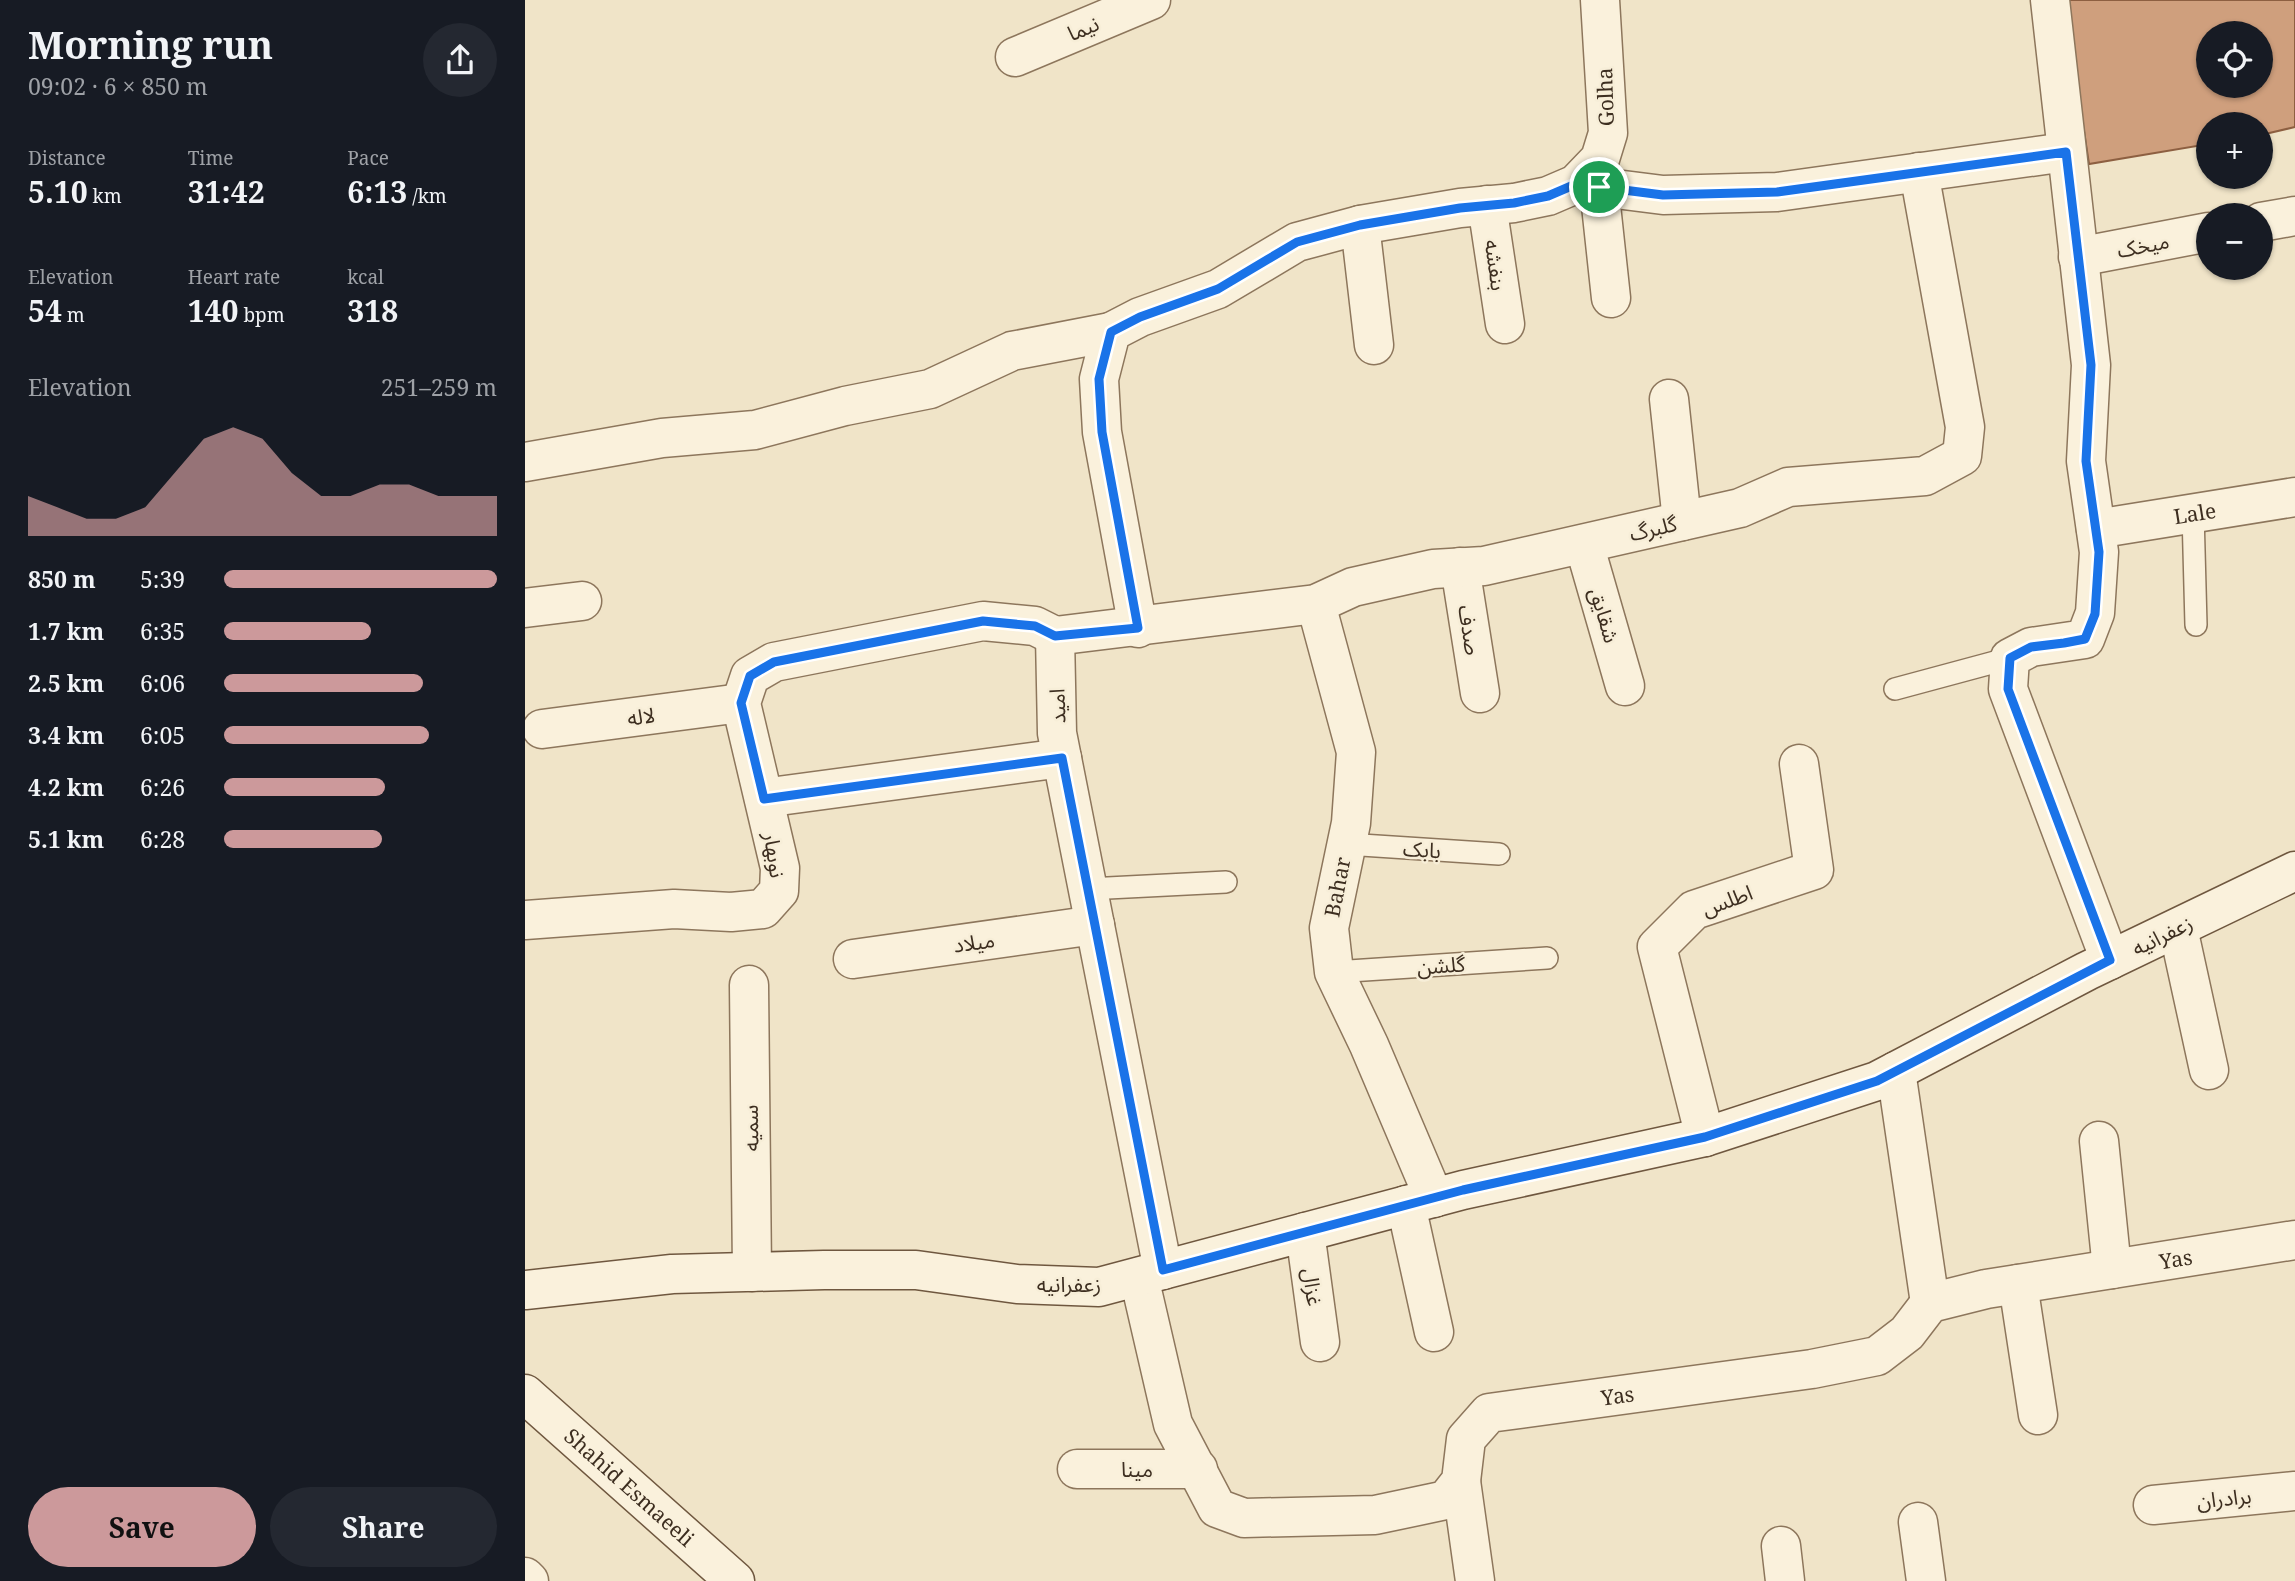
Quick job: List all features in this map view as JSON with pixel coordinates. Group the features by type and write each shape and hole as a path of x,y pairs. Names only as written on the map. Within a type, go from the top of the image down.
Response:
{"street":[{"name":"نیما","path":"1014,57 1151,0"},
{"name":"Golha","path":"1588,186 1608,133 1600,0"},
{"path":"2050,0 2091,365 2086,461 2099,552 2095,614 2085,639 2031,647 2010,658 2008,689 2110,960"},
{"name":"Golha","path":"525,462 662,438 754,430 845,406 930,389 1012,351 1111,332 1140,317 1218,289 1297,242 1360,225 1548,196 1588,186 1663,195 1777,192 2066,152"},
{"name":"گلبرگ","path":"1055,636 1138,628 1316,604 1353,587 1433,569 1484,566 1740,508 1788,487 1925,476 1962,456 1965,427 1919,172"},
{"path":"1588,186 1611,298"},
{"name":"بنفشه","path":"1487,205 1505,324"},
{"path":"2273,220 2295,216"},
{"path":"1360,225 1374,345"},
{"name":"میخک","path":"2078,257 2196,234"},
{"path":"1111,332 1099,379 1102,432 1138,628"},
{"path":"1669,399 1682,521"},
{"name":"Lale","path":"2096,529 2295,497"},
{"name":"شقایق","path":"1584,544 1625,686"},
{"name":"صدف","path":"1459,567 1480,693"},
{"path":"525,608 582,601"},
{"name":"Bahar","path":"1316,604 1356,752 1351,823 1329,928 1334,972 1369,1045 1420,1202 1434,1332"},
{"path":"741,703 750,676 774,662 983,621 1035,626 1055,636"},
{"name":"امید","path":"1055,636 1057,733 1092,907 1151,1274"},
{"name":"لاله","path":"542,729 741,703"},
{"name":"نوبهار","path":"525,920 674,909 731,912 763,909 779,891 781,868 741,703"},
{"path":"764,799 1062,758"},
{"name":"اطلس","path":"1705,1137 1657,947 1695,910 1814,870 1799,764"},
{"name":"زعفرانیه","path":"525,1290 672,1273 916,1270 1017,1284 1099,1287 1420,1202 1705,1137 1877,1081 2110,960 2295,871"},
{"name":"میلاد","path":"853,959 1092,907"},
{"path":"2178,928 2209,1070"},
{"name":"سمیه","path":"749,985 752,1272"},
{"path":"1896,1071 1930,1303"},
{"path":"2099,1141 2112,1269"},
{"name":"غزال","path":"1305,1232 1320,1342"},
{"name":"Yas","path":"1475,1581 1461,1481 1466,1438 1489,1413 1812,1368 1877,1356 1907,1334 1930,1303 2018,1284 2295,1240"},
{"path":"1151,1274 1173,1424 1217,1508 1244,1518 1375,1515 1446,1500 1461,1481"},
{"path":"2018,1284 2038,1415"},
{"name":"Shahid Esmaeeli","path":"525,1394 735,1581"},
{"name":"مینا","path":"1077,1469 1198,1469"},
{"name":"برادران","path":"2153,1505 2295,1491"},
{"path":"1918,1522 1926,1581"},
{"path":"525,1577 529,1581"}],"lane":[{"path":"2193,513 2196,625"},
{"path":"1895,689 2010,658"},
{"name":"بابک","path":"1346,844 1499,854"},
{"path":"1092,907 1226,882"},
{"name":"گلشن","path":"1334,972 1547,958"}],"building":[{"path":"2064,0 2295,0 2295,127 2273,132 2273,112 2196,112 2196,146 2089,164"}],"route":[{"path":"2066,152 2091,365 2086,461 2099,552 2095,614 2085,639 2031,647 2010,658 2008,689 2110,960 1877,1081 1705,1137 1463,1190 1163,1270 1062,758 764,799 741,703 750,676 774,662 983,621 1035,626 1055,636 1138,628 1102,432 1099,379 1111,332 1140,317 1218,289 1297,242 1360,225 1548,196 1576,184 1599,187 1663,195 1777,192 2066,152"}]}
